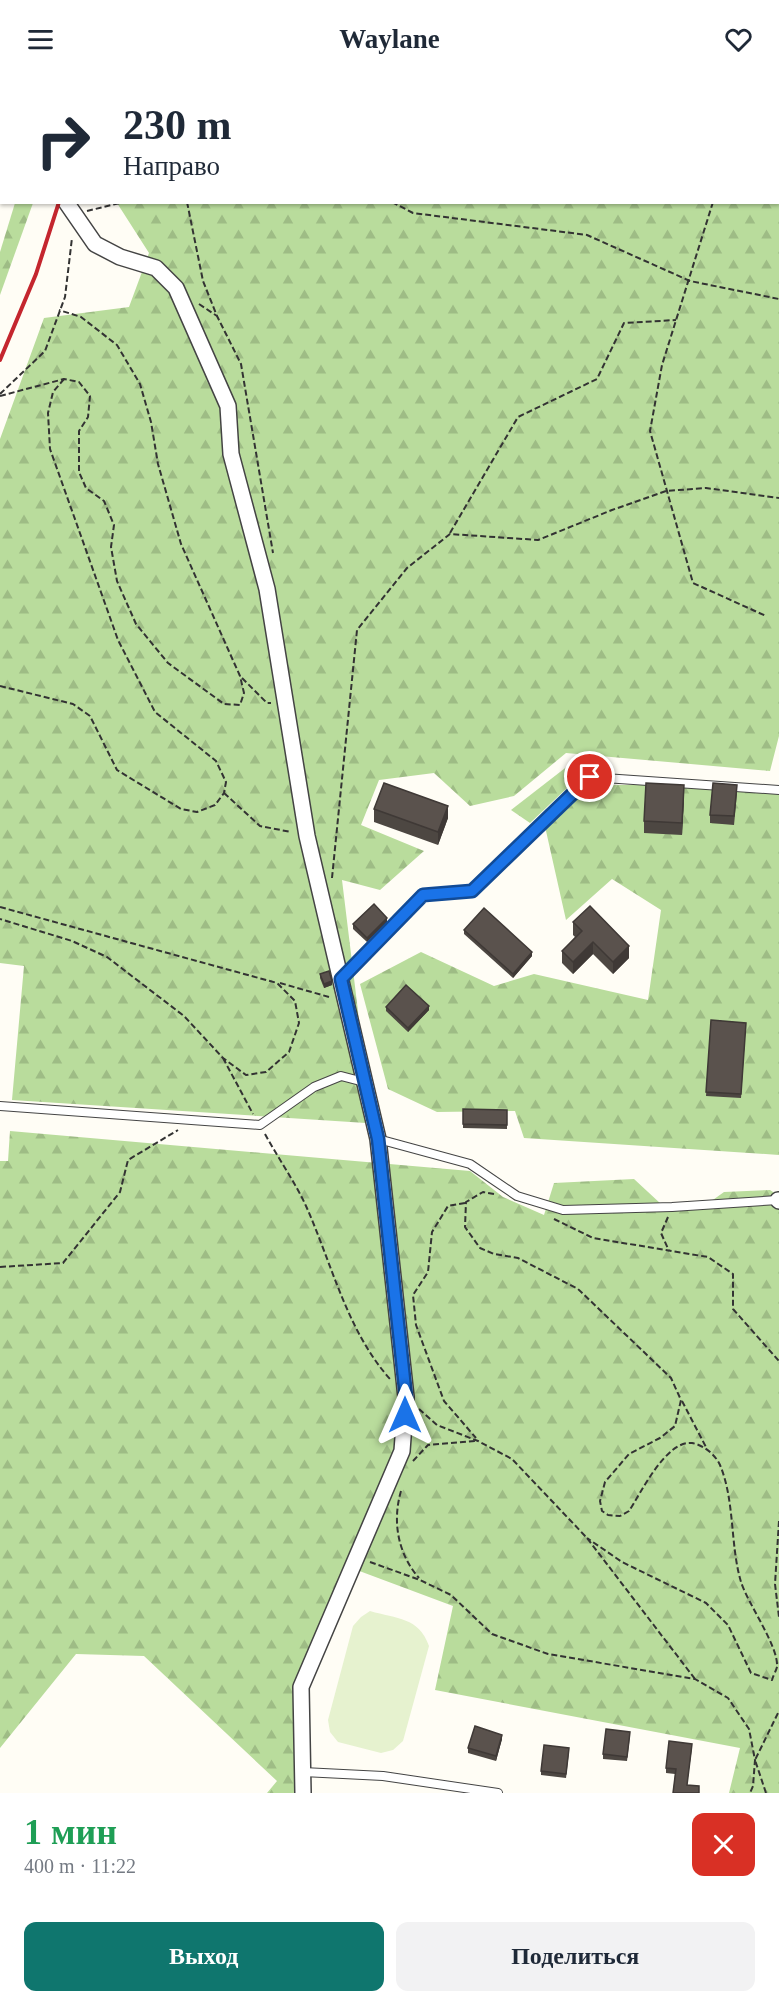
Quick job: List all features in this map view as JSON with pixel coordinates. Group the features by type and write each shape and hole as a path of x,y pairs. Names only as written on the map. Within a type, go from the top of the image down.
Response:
{"street":[{"path":"69,208 95,244 120,257 156,268 176,288 228,406 231,454 267,589 306,836 378,1139 406,1397 402,1451 301,1687 303,1793"}],"lane":[{"path":"341,979 423,895 472,891 590,777 779,790"},
{"path":"0,1106 260,1125 314,1087 341,1076 365,1082"},
{"path":"378,1139 411,1150 470,1164 517,1196 563,1210 778,1201"},
{"path":"303,1772 383,1776 498,1793"}],"path":[{"path":"0,395 45,351 65,297 70,268 69,208 106,204"},
{"path":"396,204 413,213 587,235 690,281 779,299"},
{"path":"712,204 662,365 650,431 693,583 766,616"},
{"path":"0,395 64,379 80,382 90,396 88,417 80,431 79,472 86,488 104,501 114,525 111,548 117,581 136,624 168,663 224,704 240,705 244,693 240,676 181,544 158,464 151,422 140,384 117,345 81,317 59,310"},
{"path":"331,887 357,630 407,568 450,534 518,417 597,379 624,323 676,320"},
{"path":"0,686 73,704 90,716 117,770 181,809 197,812 215,805 224,793 226,782 216,761 155,712 118,640 50,449 48,413 53,392 64,379"},
{"path":"450,534 538,540 666,491 706,488 779,498"},
{"path":"240,676 267,703 285,704"},
{"path":"224,793 260,826 306,836"},
{"path":"0,907 346,1001"},
{"path":"0,919 72,941 107,957 184,1016 223,1058 246,1075 266,1071 289,1052 299,1023 295,1001 277,982"},
{"path":"223,1058 305,1203 356,1331 377,1365 406,1397 437,1425 478,1440 512,1459 587,1538 695,1679"},
{"path":"0,1267 63,1263 120,1192 128,1160 194,1120"},
{"path":"478,1440 444,1401 416,1325 413,1295 428,1272 432,1232 448,1206 466,1202 483,1192 501,1195"},
{"path":"466,1202 465,1227 480,1248 494,1254 518,1258 578,1289 671,1378 681,1400 675,1426 660,1438 629,1454 605,1482 600,1501 602,1511 608,1515 620,1516 629,1511 666,1454 676,1446 691,1443 707,1449"},
{"path":"669,1251 661,1233 672,1207"},
{"path":"546,1215 593,1238 708,1257 733,1274 733,1309 779,1361"},
{"path":"587,1538 622,1562 706,1603 728,1625 751,1673 772,1680 778,1668 773,1651 741,1582 724,1480 719,1463 707,1449 677,1391"},
{"path":"407,1468 428,1445 478,1440"},
{"path":"402,1486 398,1504 398,1534 405,1562 420,1580"},
{"path":"779,1521 775,1584 779,1617"},
{"path":"356,1557 420,1580 451,1595 492,1634 514,1642 548,1654 695,1679 728,1698 749,1728 755,1760 766,1793"},
{"path":"750,1793 753,1786 755,1760 779,1711"}],"green space":[{"path":"15,204 33,204 0,295 0,252"},
{"path":"118,204 779,204 779,736 770,771 566,753 514,796 470,806 434,773 379,780 361,825 424,851 380,890 342,880 358,1011 366,1123 12,1100 24,966 0,963 0,439 44,318 129,307 149,253"},
{"path":"569,765 586,770 530,823 511,810"},
{"path":"596,785 683,785 779,792 779,1155 524,1138 515,1111 437,1112 388,1089 360,984 421,952 494,986 534,974 648,1000 661,910 612,879 566,920 544,822"},
{"path":"10,1131 470,1171 503,1197 544,1215 554,1183 634,1179 661,1204 703,1207 724,1192 770,1190 779,1196 779,1793 729,1793 740,1748 435,1690 453,1606 346,1566 294,1683 297,1793 267,1793 277,1781 144,1656 76,1654 0,1748 0,1161 8,1161"},
{"path":"370,1611 413,1624 425,1636 429,1646 403,1741 393,1750 381,1753 338,1742 330,1732 328,1720 353,1626"}],"building":[{"path":"384,783 448,806 438,832 374,809"},
{"path":"646,783 684,785 682,823 644,821"},
{"path":"713,783 737,785 734,816 710,815"},
{"path":"374,904 387,918 367,938 353,924"},
{"path":"590,906 629,946 613,962 593,942 573,962 562,951 582,931 573,922"},
{"path":"484,908 532,952 513,974 464,930"},
{"path":"329,971 332,981 324,984 320,974"},
{"path":"406,985 429,1006 408,1028 386,1007"},
{"path":"711,1020 746,1023 741,1094 706,1092"},
{"path":"463,1109 507,1110 507,1125 463,1124"},
{"path":"475,1726 502,1735 496,1756 468,1748"},
{"path":"606,1729 630,1732 627,1757 603,1754"},
{"path":"669,1741 692,1744 687,1785 699,1786 699,1793 673,1793 676,1769 666,1768"},
{"path":"544,1745 569,1748 566,1774 541,1771"}],"railway":[{"path":"0,360 36,274 58,204"}],"route":[{"path":"405,1415 406,1397 378,1139 341,979 423,895 472,891 590,777"}]}
